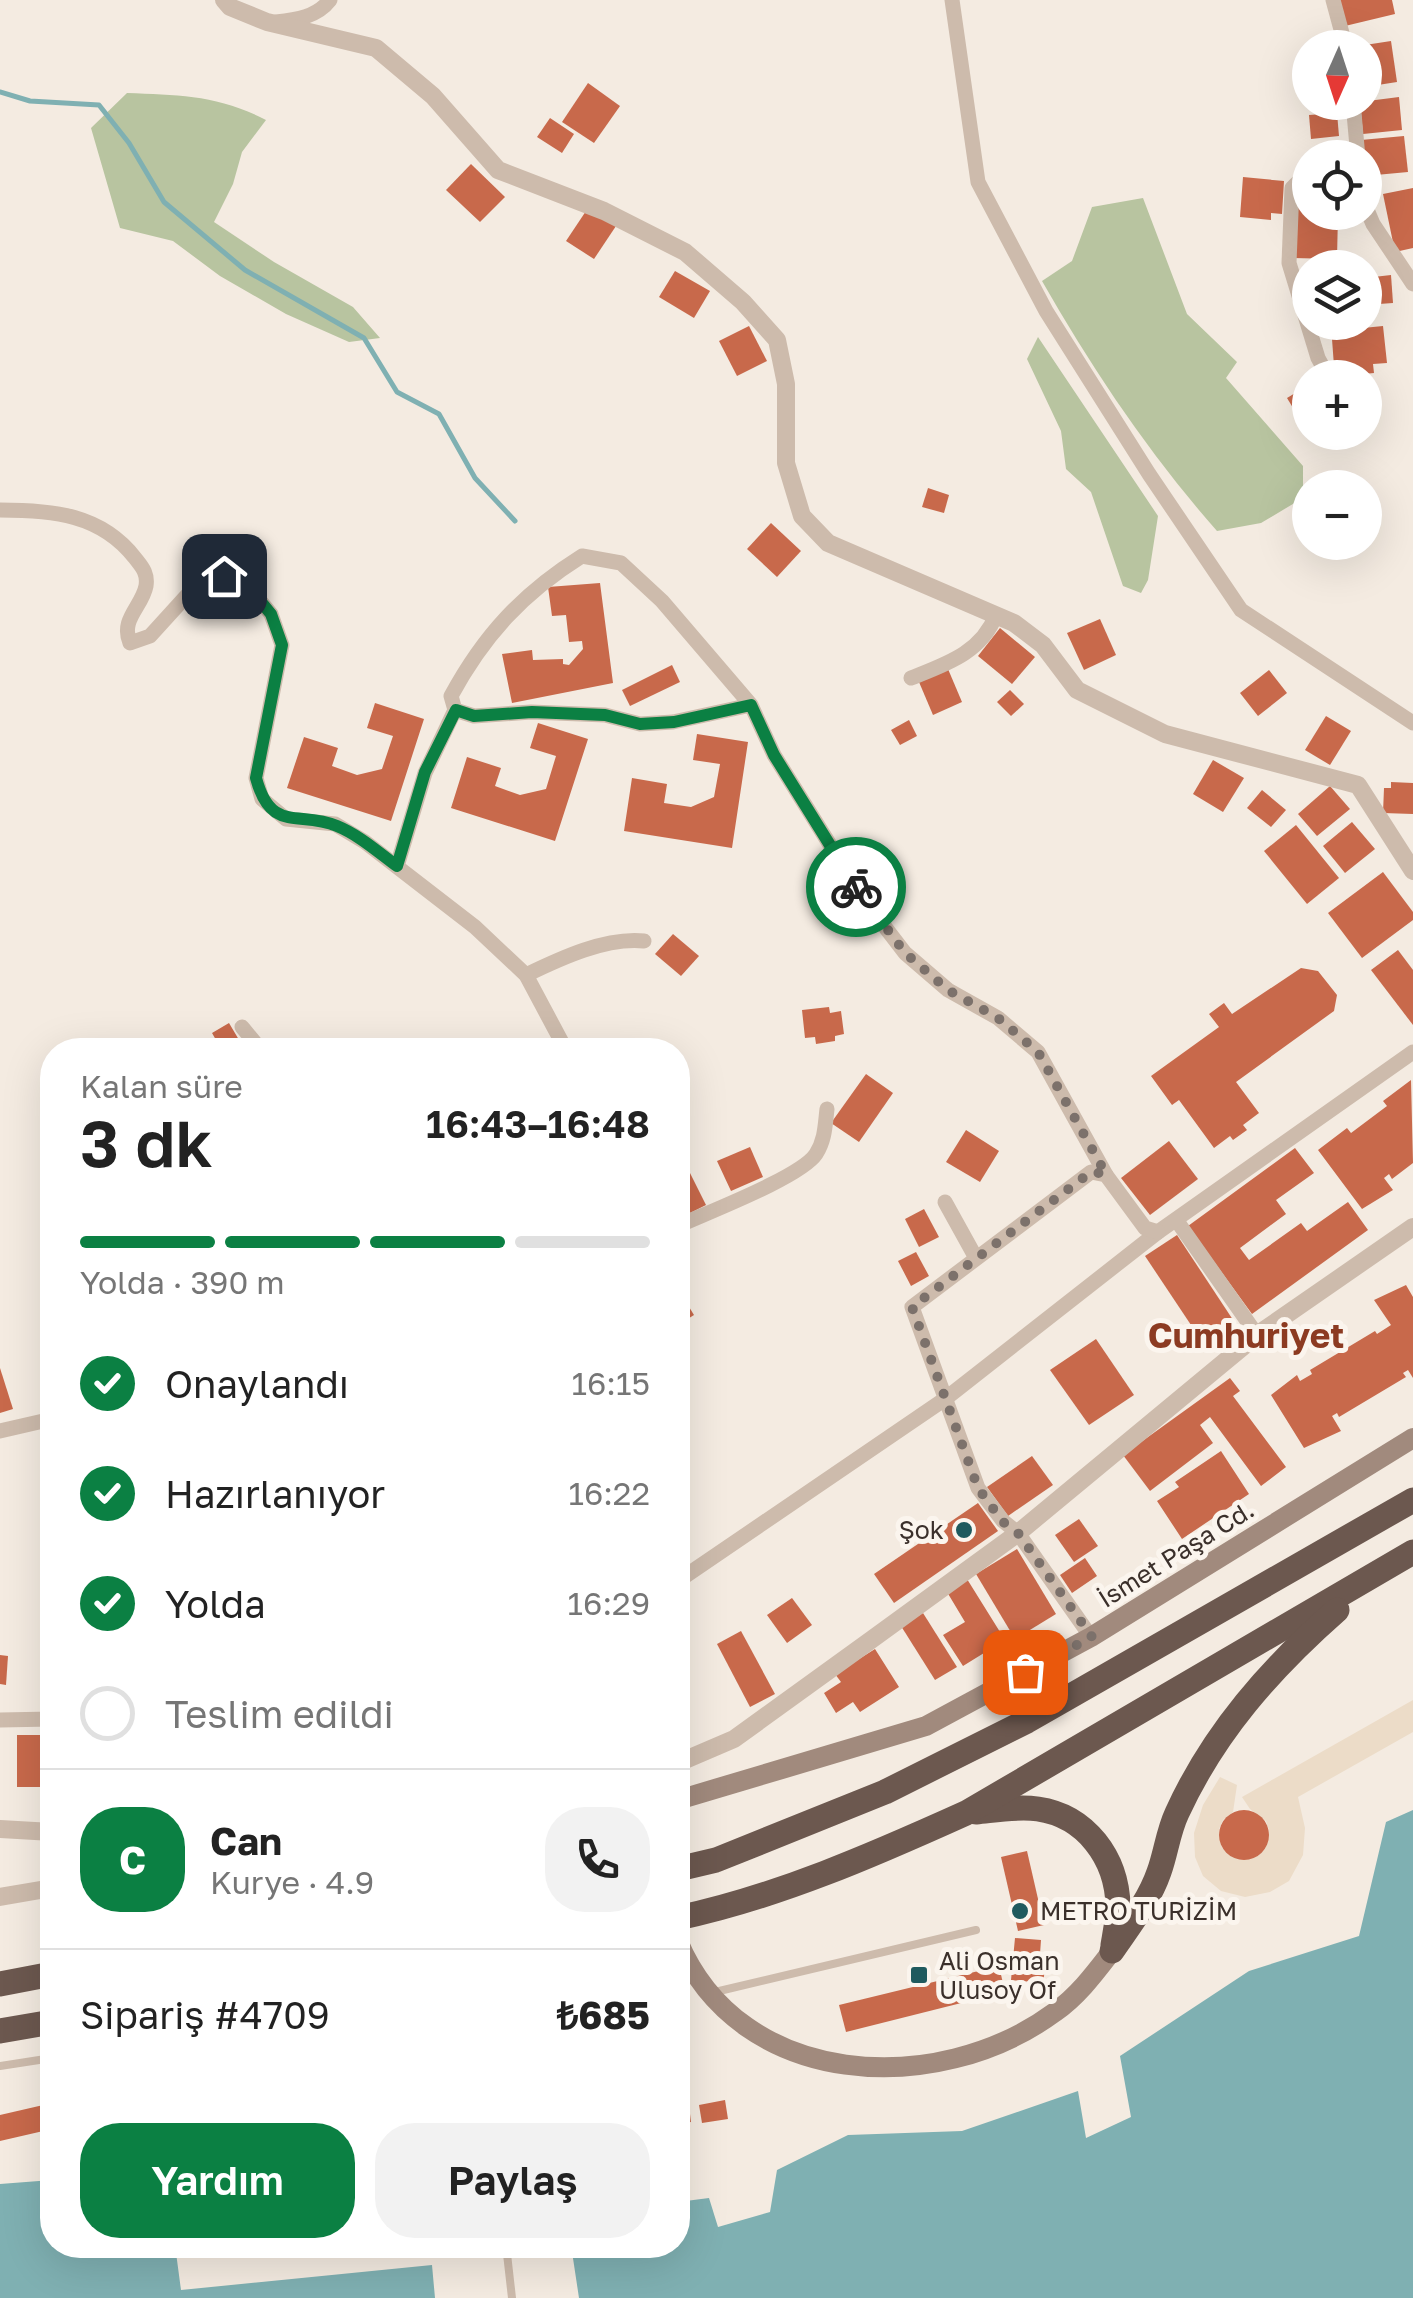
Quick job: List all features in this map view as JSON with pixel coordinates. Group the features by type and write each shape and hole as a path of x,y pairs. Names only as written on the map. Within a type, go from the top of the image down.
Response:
{"highway":[{"path":"690,1866 716,1860 885,1792 1027,1721 1413,1500"},
{"path":"690,1915 738,1905 966,1813 1413,1552"},
{"path":"1112,1951 1158,1875 1175,1816 1222,1732 1253,1692 1323,1622 1379,1574"},
{"path":"966,1813 1037,1808 1071,1818 1095,1839 1112,1870 1118,1907 1112,1951"},
{"path":"0,1984 40,1976"},
{"path":"0,2032 40,2024"}],"main road":[{"name":"İsmet Paşa Cd.","path":"690,1796 926,1726 1092,1637 1413,1438"},
{"path":"690,1975 733,2019 797,2054 856,2068 914,2068 990,2049 1055,2012 1112,1951"}],"street":[{"path":"224,0 230,7 267,22 376,48 433,96 498,170 604,211 685,252 743,302 777,340 786,384 786,464 802,516 828,544 1014,623 1043,645 1078,690 1165,734 1358,785 1413,870"},
{"path":"267,22 300,20 330,0"},
{"path":"952,0 978,182 1046,310 1149,474 1240,610 1413,723"},
{"path":"1334,0 1342,30"},
{"path":"1292,188 1289,263 1319,360"},
{"path":"1377,230 1413,284"},
{"path":"0,510 53,511 74,516 103,527 128,549 146,570 146,588 129,619 126,633 130,644 150,636 200,580 224,576 247,585 271,614 282,645 256,778 262,799 286,818 335,824 475,927 526,975 560,1038"},
{"path":"751,705 674,722 640,724 605,715 532,712 474,716 456,710 450,696 498,625 543,580 582,556 621,563 662,602 751,705 774,755 864,902 905,953 948,990 998,1018 1038,1052 1106,1174 1145,1228 1158,1232"},
{"path":"911,678 973,649 989,633 996,615"},
{"path":"397,866 425,772 456,710"},
{"path":"526,975 624,939 644,941"},
{"path":"242,1026 252,1038"},
{"path":"690,1573 945,1399 1158,1232 1413,1052"},
{"path":"690,1220 791,1174 814,1158 824,1138 826,1109"},
{"path":"1092,1637 1018,1533 1003,1522 978,1488 912,1307 1091,1172 1106,1174"},
{"path":"944,1202 976,1258"},
{"path":"1177,1221 1257,1335"},
{"path":"690,1758 734,1739 1018,1533 1257,1335 1413,1227"},
{"path":"0,1431 40,1422"},
{"path":"0,1720 40,1718"},
{"path":"0,1829 40,1831"},
{"path":"0,1897 40,1890"}],"lane":[{"path":"711,1994 976,1930"},
{"path":"0,2066 40,2060"},
{"path":"507,2258 512,2298"}],"green space":[{"path":"127,93 215,101 266,120 242,152 233,184 214,222 353,307 380,338 349,342 286,314 220,276 173,241 120,228 91,128"},
{"path":"1143,198 1187,314 1237,362 1226,378 1303,466 1303,470 1292,470 1292,505 1261,523 1217,531 1123,410 1042,281 1072,261 1092,207"},
{"path":"1038,337 1158,516 1148,580 1141,593 1123,586 1091,492 1066,469 1061,431 1027,359"}],"shaded area":[{"path":"1413,1700 1413,1732 1298,1797 1305,1828 1303,1855 1289,1881 1270,1892 1245,1897 1221,1891 1203,1876 1195,1857 1194,1833 1203,1805 1220,1777 1237,1785 1233,1812 1219,1829 1222,1848 1239,1860 1258,1856 1265,1849 1269,1830 1266,1821 1242,1797"}],"water":[{"path":"1413,1810 1413,2298 579,2298 573,2258 690,2258 690,2200 709,2198 718,2227 770,2212 777,2170 848,2135 962,2131 1078,2091 1086,2138 1131,2117 1120,2056 1249,1971 1359,1936 1386,1822"},
{"path":"40,2181 40,2258 177,2258 181,2290 432,2265 435,2298 0,2298 0,2184"}],"building":[{"path":"1338,0 1392,0 1395,14 1345,26"},
{"path":"1391,41 1397,82 1382,84 1382,42"},
{"path":"588,83 620,106 594,143 562,122"},
{"path":"1399,97 1402,130 1363,134 1362,120 1382,120 1382,99"},
{"path":"550,118 574,134 562,153 537,137"},
{"path":"1309,120 1338,120 1339,136 1311,139"},
{"path":"1404,136 1408,172 1382,174 1382,140 1361,140"},
{"path":"471,164 505,197 480,222 446,190"},
{"path":"1243,177 1284,181 1282,214 1271,213 1271,220 1240,217"},
{"path":"1413,188 1413,248 1395,252 1383,194"},
{"path":"588,208 616,226 594,259 566,241"},
{"path":"1293,230 1338,230 1337,250 1293,250"},
{"path":"675,271 710,291 694,318 659,297"},
{"path":"1391,275 1393,303 1382,304 1382,276"},
{"path":"749,326 767,361 737,376 719,341"},
{"path":"1382,326 1387,363 1334,360 1332,340 1382,340"},
{"path":"928,488 949,495 944,513 922,507"},
{"path":"771,523 801,551 777,577 747,549"},
{"path":"600,583 613,683 512,703 502,654 532,650 533,660 563,659 563,664 569,665 583,649 582,641 569,642 566,615 552,616 548,587"},
{"path":"1100,619 1116,655 1084,670 1067,633"},
{"path":"1000,628 1035,657 1012,684 978,656"},
{"path":"672,665 680,682 630,706 622,690"},
{"path":"948,669 962,702 933,715 919,682"},
{"path":"1269,670 1287,693 1258,716 1240,693"},
{"path":"1010,690 1024,704 1011,716 997,702"},
{"path":"375,703 424,719 391,821 287,788 304,737 338,748 332,766 357,775 382,769 393,736 367,728"},
{"path":"1326,716 1351,731 1330,765 1305,750"},
{"path":"909,720 917,736 900,745 891,730"},
{"path":"538,723 588,739 555,841 451,808 467,757 501,768 495,786 520,795 546,789 556,756 530,748"},
{"path":"697,734 748,742 732,848 624,831 632,778 667,784 664,803 691,807 714,797 720,764 693,760"},
{"path":"1213,760 1244,778 1223,812 1193,794"},
{"path":"1391,782 1413,783 1413,814 1383,813 1384,788 1391,788"},
{"path":"1330,786 1350,809 1317,836 1298,814"},
{"path":"1262,790 1286,810 1271,827 1247,808"},
{"path":"1352,822 1375,849 1345,873 1323,846"},
{"path":"1296,825 1339,878 1307,904 1264,851"},
{"path":"1383,872 1413,912 1413,920 1362,958 1328,913"},
{"path":"673,934 699,956 681,976 655,954"},
{"path":"1398,950 1413,970 1413,1025 1371,970"},
{"path":"1301,968 1318,971 1337,995 1334,1011 1236,1082 1259,1113 1243,1125 1247,1130 1214,1148 1179,1100 1172,1105 1151,1076 1219,1027 1209,1014 1224,1003 1232,1014"},
{"path":"829,1007 830,1013 841,1011 844,1034 835,1036 835,1041 816,1044 815,1037 805,1038 802,1010"},
{"path":"229,1023 238,1038 215,1038 212,1033"},
{"path":"866,1074 893,1093 859,1142 831,1123"},
{"path":"1411,1080 1413,1163 1392,1179 1389,1174 1384,1178 1393,1190 1362,1209 1318,1150 1347,1128 1351,1133 1387,1106 1383,1101"},
{"path":"966,1130 999,1151 980,1182 946,1162"},
{"path":"1169,1141 1198,1179 1150,1215 1121,1178"},
{"path":"750,1147 763,1177 731,1191 717,1161"},
{"path":"1295,1148 1314,1173 1276,1200 1286,1214 1240,1248 1249,1260 1301,1223 1307,1231 1348,1202 1368,1230 1252,1314 1188,1226"},
{"path":"690,1173 706,1205 690,1213"},
{"path":"924,1209 939,1237 919,1247 905,1219"},
{"path":"1177,1235 1241,1332 1209,1352 1145,1256"},
{"path":"916,1252 929,1276 911,1286 898,1261"},
{"path":"1406,1285 1413,1297 1413,1378 1408,1370 1403,1373 1406,1377 1339,1417 1337,1413 1332,1416 1341,1431 1304,1448 1271,1395 1297,1375 1300,1381 1312,1374 1310,1370 1391,1325 1374,1300"},
{"path":"1096,1339 1134,1395 1089,1425 1050,1370"},
{"path":"0,1368 13,1409 0,1413"},
{"path":"1230,1378 1240,1391 1233,1396 1286,1467 1261,1486 1210,1417 1200,1425 1213,1443 1150,1491 1123,1455"},
{"path":"1221,1451 1249,1494 1182,1539 1157,1501 1179,1487 1175,1482"},
{"path":"1032,1456 1053,1485 1008,1516 987,1487"},
{"path":"978,1503 998,1531 894,1603 874,1574"},
{"path":"1079,1519 1098,1546 1074,1562 1055,1535"},
{"path":"1017,1549 1056,1614 1015,1639 976,1574"},
{"path":"1085,1558 1097,1576 1072,1593 1060,1575"},
{"path":"967,1579 1005,1640 963,1666 943,1635 965,1622 947,1592"},
{"path":"792,1598 812,1625 787,1643 767,1615"},
{"path":"923,1613 957,1667 935,1680 901,1626"},
{"path":"741,1631 775,1694 750,1707 717,1644"},
{"path":"875,1649 899,1687 860,1712 853,1702 836,1713 824,1693 841,1682 835,1674"},
{"path":"0,1655 8,1656 6,1685 0,1684"},
{"path":"17,1735 40,1735 40,1787 17,1787"},
{"path":"1244,1810 1262,1817 1269,1835 1262,1853 1244,1860 1226,1853 1219,1835 1226,1817"},
{"path":"1027,1851 1044,1925 1018,1931 1001,1857"},
{"path":"1015,1938 1041,1940 1039,1968 1045,1969 1043,1983 1011,1980"},
{"path":"999,1966 1005,1992 846,2032 839,2005"},
{"path":"725,2100 728,2119 702,2123 699,2105"},
{"path":"40,2106 40,2132 0,2141 0,2115"}],"waterway":[{"path":"0,92 30,101 99,105 129,143 164,202 245,270 364,338 397,392 439,414 475,478 515,521"}],"way so far":[{"path":"856,887 905,953 948,990 998,1018 1038,1052 1106,1174 1091,1172 912,1307 978,1488 1003,1522 1018,1533 1092,1637 1025,1672"}],"place":[{"name":"Şok","path":"964,1530"},
{"name":"METRO TURİZİM","path":"1020,1911"},
{"name":"Ali Osman Ulusoy Of","path":"919,1975"}],"district":[{"name":"Cumhuriyet","path":"1246,1336"}],"route":[{"path":"224,576 247,585 271,614 282,645 256,778 262,799 286,818 335,824 397,866 425,772 456,710 474,716 532,712 605,715 640,724 674,722 751,705 774,755 856,887"}]}
